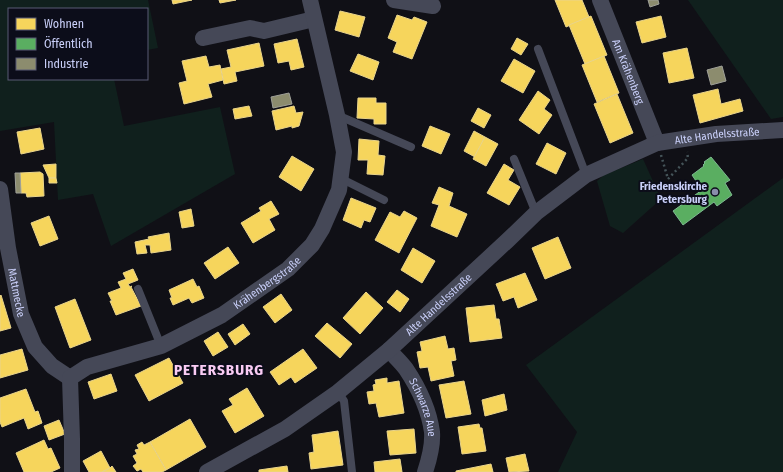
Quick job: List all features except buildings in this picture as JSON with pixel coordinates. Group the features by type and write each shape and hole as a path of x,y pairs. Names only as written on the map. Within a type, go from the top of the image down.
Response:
{"street":[{"name":"Krähenbergstraße","path":"70,378 87,367 161,346 222,315 288,269 312,245 322,229 339,190 344,152 337,115 310,0"},
{"path":"394,0 433,6"},
{"name":"Am Krähenberg","path":"600,0 657,144"},
{"path":"203,38 250,28 264,31 314,19"},
{"name":"Alte Handelsstraße","path":"207,472 285,429 338,392 389,350 536,213 586,175 657,144 716,134 783,130"},
{"name":"Mattmecke","path":"0,189 8,248 21,314 35,347 52,366 70,378"},
{"name":"Schwarze Aue","path":"389,350 405,368 418,390 426,411 432,433 430,457 425,472"},
{"path":"70,378 72,472"}],"lane":[{"path":"538,48 586,175"},
{"path":"337,115 411,147"},
{"path":"514,159 536,213"},
{"path":"340,178 384,200"},
{"path":"138,289 161,346"},
{"path":"338,392 344,402 352,472"}],"path":[{"path":"657,144 668,179 688,158 685,139"}],"shaded area":[{"path":"0,0 148,0 158,48 148,50 148,8 8,8 8,80 114,80 124,126 220,107 235,174 111,246 93,194 58,200 54,122 0,131"},
{"path":"688,0 783,0 783,117 771,119"},
{"path":"643,159 661,199 623,233 610,226 597,181 604,175"},
{"path":"783,178 783,472 558,472 577,432 526,365"}],"place":[{"name":"Friedenskirche Petersburg","path":"715,192"}],"district":[{"name":"PETERSBURG","path":"219,370"}]}
